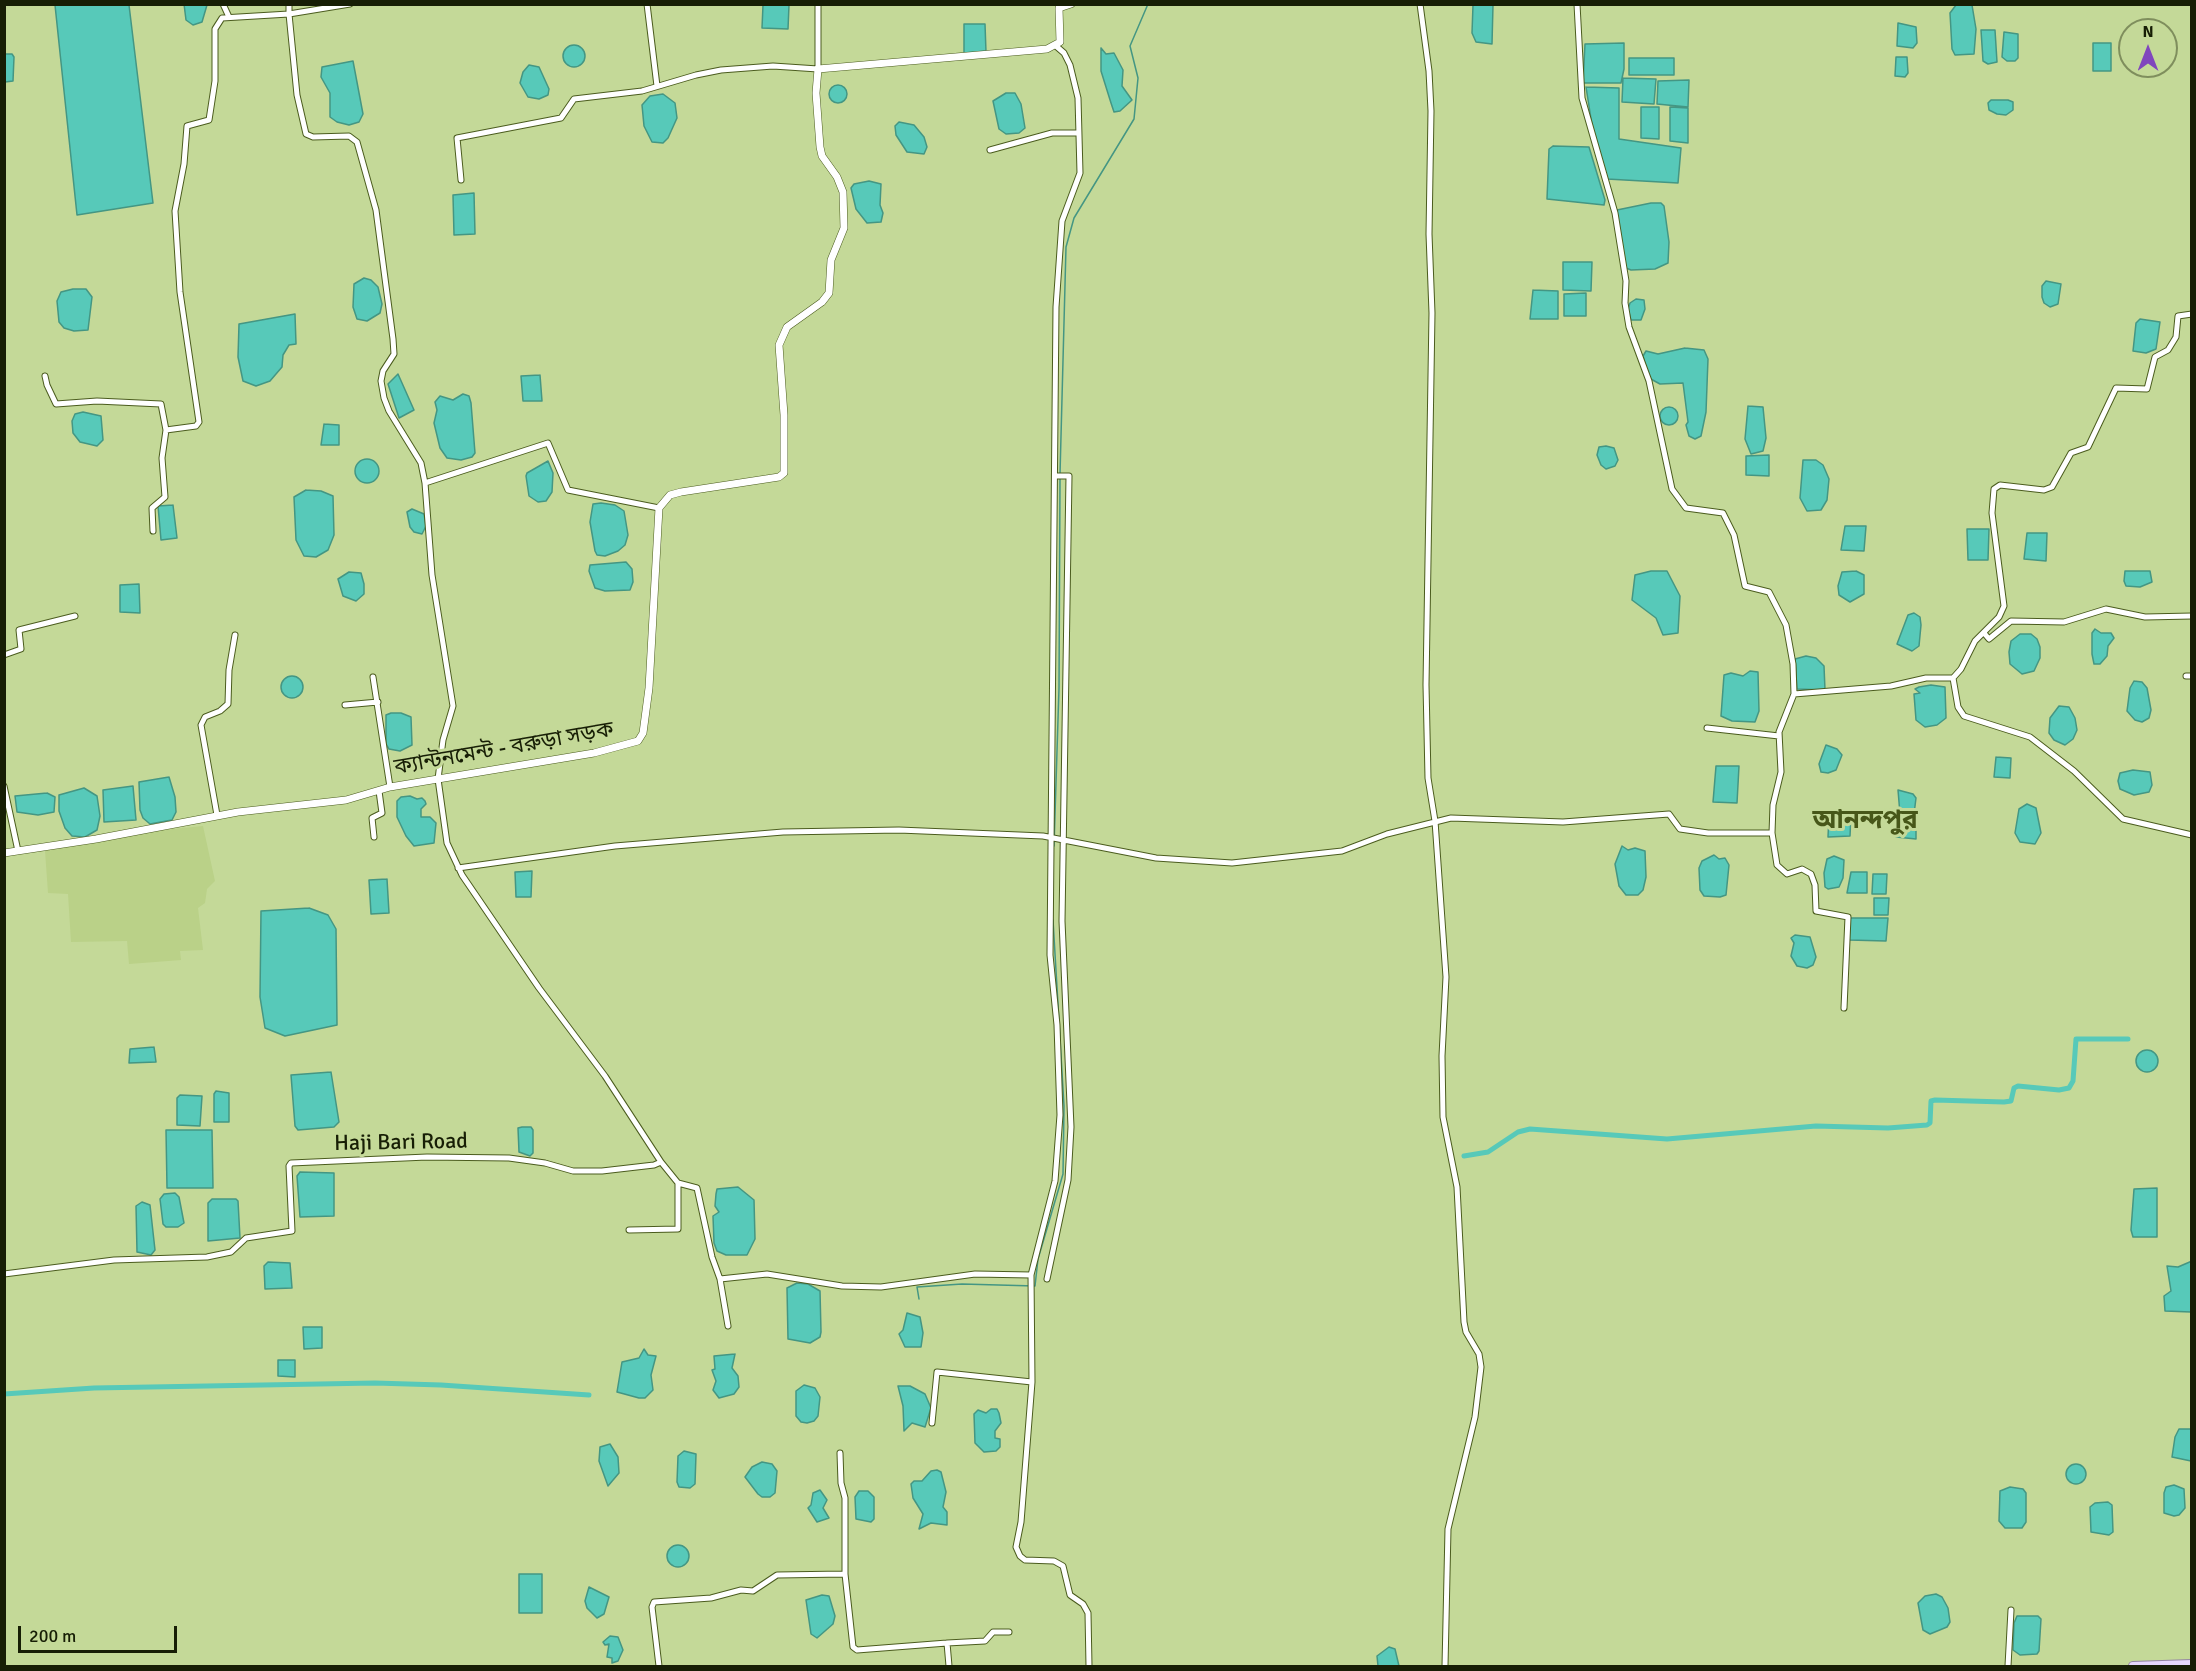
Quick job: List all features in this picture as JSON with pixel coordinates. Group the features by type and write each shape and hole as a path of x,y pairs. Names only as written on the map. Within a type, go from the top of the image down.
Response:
{"main road":[{"path":"659,508 670,495 779,477 784,473 784,415 779,345 787,327 822,302 828,293 831,260 844,228 843,192 837,177 822,156 820,147 816,93 818,69 1047,49 1056,46 1061,36 1058,6 1071,4"},
{"name":"ক্যান্টনমেন্ট - বরুড়া সড়ক","path":"4,853 96,839 217,815 346,800 390,787 594,753 638,741 643,734 649,688 659,508"},
{"path":"2133,1666 2192,1664"}],"street":[{"path":"223,4 229,17"},
{"path":"289,4 297,95 306,134 313,137 349,136 357,142 376,210 394,354 383,371 381,381 389,411 416,451 425,483 432,575 453,706 443,740 438,779 447,843 458,868 539,988 605,1076 661,1162 678,1183 697,1188 712,1257 720,1279 728,1326"},
{"path":"166,430 196,426 199,422 180,292 175,211 184,164 187,126 209,120 215,81 215,29 222,18 289,14 350,4"},
{"path":"647,4 657,86"},
{"path":"461,180 456,141 460,136 551,121 566,115 574,99 642,91 721,70 774,66 818,69 818,4"},
{"path":"1420,4 1429,71 1431,111 1429,234 1432,385 1426,685 1428,778 1435,821 1446,977 1442,1056 1443,1118 1457,1187 1464,1322 1466,1332 1479,1354 1482,1367 1475,1418 1448,1529 1445,1666"},
{"path":"1577,4 1582,98 1615,213 1626,280 1625,303 1629,327 1649,381 1672,489 1686,508 1725,516 1734,535 1745,586 1769,592 1780,610 1792,657 1794,694 1780,727 1779,736 1781,772 1773,805 1772,833 1777,865 1787,874 1802,869 1811,874 1815,885 1816,911 1848,917 1844,1008"},
{"path":"1056,46 1064,53 1070,65 1080,117 1077,133 1080,173 1062,220 1056,307 1058,476 1050,955 1056,1025 1059,1115 1055,1181 1031,1277 1032,1382 1021,1522 1016,1547 1020,1556 1026,1560 1054,1561 1063,1566 1070,1595 1083,1604 1088,1613 1089,1666"},
{"path":"990,150 1052,133 1077,133"},
{"path":"1794,694 1891,686 1926,678 1953,678 1961,669 1975,642 1999,617 2004,606 1992,513 1994,489 2000,485 2044,490 2052,487 2071,453 2088,447 2116,388 2146,389 2155,357 2168,350 2176,337 2178,316 2192,314"},
{"path":"45,376 56,404 96,401 161,404 166,430 162,458 165,497 152,508 153,531"},
{"path":"425,483 548,443 568,490 659,508"},
{"path":"1047,1279 1068,1180 1071,1127 1061,840 1067,693 1067,476 1058,476"},
{"path":"1984,633 1989,639 2011,621 2064,622 2106,609 2145,617 2192,616"},
{"path":"4,655 21,649 19,633 22,629 75,616"},
{"path":"217,815 201,725 206,717 220,711 228,704 229,670 235,635"},
{"path":"373,678 390,787"},
{"path":"1953,678 1958,707 1964,716 2030,737 2074,771 2122,819 2192,835"},
{"path":"345,705 378,702"},
{"path":"1707,728 1779,736"},
{"path":"4,786 18,851"},
{"path":"374,837 372,818 382,815 379,791"},
{"path":"458,868 615,846 783,832 899,830 1051,838 1156,858 1232,863 1342,851 1387,834 1435,821 1474,817 1563,822 1669,814 1680,829 1708,833 1772,833"},
{"name":"Haji Bari Road","path":"4,1274 114,1260 207,1257 231,1252 246,1238 292,1231 289,1166 291,1163 427,1157 509,1158 545,1163 573,1171 602,1172 661,1162"},
{"path":"629,1230 678,1229 678,1183"},
{"path":"720,1279 767,1274 796,1276 842,1286 881,1287 975,1274 1031,1277"},
{"path":"932,1423 937,1372 1032,1382"},
{"path":"840,1453 841,1483 845,1498 845,1574 855,1650 986,1641 993,1632 1009,1632"},
{"path":"658,1666 652,1607 654,1602 711,1598 741,1590 753,1591 777,1575 845,1574"},
{"path":"2008,1666 2011,1610"},
{"path":"947,1643 949,1666"}],"shaded area":[{"path":"203,826 215,881 207,889 205,903 198,908 203,950 180,951 181,960 129,964 127,941 71,942 68,894 48,893 45,851 131,833"}],"water":[{"path":"184,4 207,5 202,22 193,25 186,20"},
{"path":"55,5 129,5 153,203 77,215"},
{"path":"763,5 789,5 788,29 762,28"},
{"path":"1473,5 1493,5 1492,44 1476,42 1472,33"},
{"path":"1956,5 1972,5 1976,29 1974,54 1955,55 1952,49 1950,13"},
{"path":"1898,23 1916,27 1917,43 1913,48 1897,46"},
{"path":"964,24 985,24 986,52 964,54"},
{"path":"1981,30 1995,30 1997,62 1988,64 1983,61"},
{"path":"2004,32 2018,34 2018,58 2015,61 2007,61 2002,57"},
{"path":"1624,43 1624,69 1621,83 1583,83 1585,44"},
{"path":"2093,43 2111,43 2111,71 2093,71"},
{"path":"574,45 582,48 585,56 582,64 574,67 566,64 563,56 566,48"},
{"path":"1101,48 1106,54 1114,53 1123,70 1122,86 1132,100 1120,111 1114,112 1101,71"},
{"path":"5,54 12,54 14,57 13,81 5,82"},
{"path":"1896,57 1907,57 1908,73 1905,77 1895,76"},
{"path":"1629,58 1674,58 1674,75 1629,75"},
{"path":"353,61 363,114 359,122 349,125 337,122 330,117 330,93 321,77 322,67"},
{"path":"529,65 539,67 549,89 548,95 539,99 528,97 520,83 523,72"},
{"path":"1623,78 1656,79 1654,104 1622,102"},
{"path":"1689,80 1688,107 1657,104 1658,81"},
{"path":"838,85 844,88 847,94 844,100 838,103 832,100 829,94 832,88"},
{"path":"1586,87 1619,88 1619,139 1681,148 1678,183 1607,179 1595,144"},
{"path":"1006,93 1015,93 1021,104 1025,128 1019,133 1006,134 999,129 993,101"},
{"path":"663,94 675,103 677,118 668,138 663,143 652,142 644,126 642,105 650,96"},
{"path":"1991,100 2013,102 2013,110 2006,115 1997,114 1989,110 1988,103"},
{"path":"1641,107 1659,107 1659,139 1641,138"},
{"path":"1670,107 1688,108 1688,143 1670,141"},
{"path":"899,122 914,125 924,137 927,147 924,154 907,152 896,135 895,126"},
{"path":"1553,146 1589,147 1605,200 1604,205 1547,199 1549,149"},
{"path":"869,181 881,184 880,205 883,213 881,222 867,223 856,209 851,188 854,184"},
{"path":"474,193 475,234 454,235 453,195"},
{"path":"1661,203 1664,206 1669,242 1668,263 1655,269 1631,270 1626,268 1616,213 1617,210"},
{"path":"1563,262 1592,262 1591,291 1563,290"},
{"path":"364,278 371,280 378,287 382,304 380,313 367,321 357,319 353,307 354,284"},
{"path":"2046,281 2061,284 2058,304 2050,307 2044,303 2042,297 2042,286"},
{"path":"86,289 92,297 88,330 74,331 64,328 59,322 57,301 61,292"},
{"path":"1533,290 1558,291 1558,319 1530,319"},
{"path":"1586,293 1586,316 1564,316 1564,294"},
{"path":"1636,299 1644,300 1645,309 1641,320 1631,320 1628,309 1630,303"},
{"path":"295,314 296,344 289,345 283,355 282,367 270,381 256,386 243,381 238,357 239,324"},
{"path":"2140,319 2160,322 2156,349 2146,353 2133,351 2136,323"},
{"path":"1685,348 1704,350 1708,359 1706,412 1701,436 1695,439 1689,436 1686,425 1688,422 1683,383 1660,384 1649,378 1643,356 1646,351 1658,354"},
{"path":"398,374 414,410 399,418 388,384"},
{"path":"540,375 542,401 523,401 521,376"},
{"path":"463,394 469,396 471,403 475,453 472,457 461,460 447,458 440,448 434,423 437,410 435,402 440,396 453,400"},
{"path":"1748,406 1763,407 1766,438 1763,451 1751,454 1745,439"},
{"path":"1665,407 1673,407 1678,412 1676,423 1665,425 1660,420 1660,412"},
{"path":"83,412 101,416 103,440 97,446 80,442 73,433 72,421 75,414"},
{"path":"324,424 339,425 339,445 321,445"},
{"path":"1599,447 1614,448 1618,460 1615,466 1606,469 1601,465 1597,455"},
{"path":"1769,455 1769,476 1746,475 1746,456"},
{"path":"367,459 375,463 379,471 375,479 367,483 359,479 355,471 359,463"},
{"path":"1803,460 1816,460 1823,465 1829,479 1827,500 1821,510 1807,511 1800,498"},
{"path":"548,461 553,473 552,492 546,501 538,502 529,496 526,476 527,473"},
{"path":"306,490 321,491 333,496 334,535 328,550 316,557 304,556 296,540 294,497"},
{"path":"593,504 615,505 624,511 628,535 625,545 618,551 605,556 597,555 595,551 590,522"},
{"path":"173,505 177,538 161,540 158,506"},
{"path":"412,509 424,514 426,526 422,534 414,532 410,527 407,512"},
{"path":"1845,526 1866,526 1864,551 1841,550"},
{"path":"1967,529 1989,529 1988,560 1968,560"},
{"path":"2027,533 2047,533 2046,561 2024,559"},
{"path":"626,562 632,569 633,582 630,590 605,591 595,588 589,571 590,565"},
{"path":"1651,571 1667,571 1680,596 1678,633 1663,635 1656,618 1632,600 1635,575"},
{"path":"1856,571 1864,575 1864,594 1850,602 1839,595 1838,586 1842,572"},
{"path":"2125,571 2150,571 2152,582 2140,587 2126,586"},
{"path":"349,572 361,573 364,584 364,594 356,601 343,596 338,579"},
{"path":"139,584 140,613 120,612 120,585"},
{"path":"1914,613 1920,617 1921,625 1919,646 1912,651 1897,644 1908,615"},
{"path":"2095,629 2101,633 2111,633 2114,638 2108,646 2107,656 2100,664 2094,664 2092,654 2092,633"},
{"path":"2020,634 2031,634 2037,639 2040,647 2040,658 2034,671 2022,674 2010,664 2009,652 2011,641"},
{"path":"1806,656 1816,658 1824,666 1825,690 1797,689 1795,659"},
{"path":"1750,671 1758,672 1759,711 1755,722 1732,721 1721,716 1724,675 1731,673 1743,676"},
{"path":"292,676 300,679 303,687 300,695 292,698 284,695 281,687 284,679"},
{"path":"2134,681 2142,682 2147,688 2151,710 2149,718 2142,722 2135,720 2127,711 2130,688"},
{"path":"1931,685 1945,687 1946,718 1937,725 1925,727 1916,720 1914,694 1920,693 1915,689"},
{"path":"2059,706 2069,707 2075,718 2077,730 2073,739 2065,745 2054,740 2049,733 2050,718"},
{"path":"401,713 411,717 412,745 400,751 389,749 386,744 386,715"},
{"path":"1826,745 1837,749 1842,755 1836,770 1828,773 1821,772 1819,764"},
{"path":"1996,757 2011,758 2010,778 1994,777"},
{"path":"1716,766 1739,766 1737,803 1713,802"},
{"path":"2133,770 2150,772 2152,785 2149,792 2134,795 2120,789 2118,781 2120,773"},
{"path":"169,777 175,797 176,812 172,820 150,824 143,818 140,810 139,782"},
{"path":"133,786 136,820 104,822 103,790"},
{"path":"84,788 97,796 100,816 97,830 85,837 72,836 65,828 59,811 59,795"},
{"path":"1898,790 1913,794 1916,798 1914,814 1900,814"},
{"path":"47,793 55,797 54,812 38,815 17,812 15,796"},
{"path":"410,796 417,799 422,798 425,801 426,804 421,809 421,817 430,817 436,823 434,843 414,846 406,836 397,817 397,801 401,797"},
{"path":"2027,804 2036,808 2041,833 2035,844 2020,842 2015,833 2019,809"},
{"path":"1851,815 1850,836 1828,837 1829,816"},
{"path":"1897,826 1916,826 1916,839 1896,837"},
{"path":"1622,846 1628,850 1635,848 1645,851 1646,877 1643,890 1638,895 1626,895 1619,886 1615,864"},
{"path":"1714,855 1719,859 1725,858 1729,865 1726,895 1720,897 1704,896 1700,890 1699,868 1702,861"},
{"path":"1834,856 1844,860 1843,878 1839,887 1828,889 1825,887 1824,873 1827,859"},
{"path":"532,871 531,897 516,897 515,872"},
{"path":"1851,872 1867,872 1867,893 1847,893"},
{"path":"1873,874 1887,874 1886,894 1872,894"},
{"path":"387,879 389,913 371,914 369,880"},
{"path":"1874,898 1889,898 1888,915 1874,915"},
{"path":"309,908 328,915 336,929 337,1025 285,1036 265,1028 260,997 261,911"},
{"path":"1850,918 1888,918 1886,941 1849,940"},
{"path":"1795,935 1810,937 1816,957 1813,965 1807,968 1797,966 1791,956 1794,943 1791,938"},
{"path":"154,1047 156,1062 129,1063 130,1049"},
{"path":"2147,1050 2155,1053 2158,1061 2155,1069 2147,1072 2139,1069 2136,1061 2139,1053"},
{"path":"331,1072 339,1122 334,1127 298,1130 295,1126 291,1075"},
{"path":"216,1091 229,1093 229,1122 214,1122 214,1094"},
{"path":"180,1095 202,1096 200,1126 177,1125 177,1098"},
{"path":"531,1127 533,1130 533,1153 530,1156 519,1152 518,1128"},
{"path":"166,1130 212,1130 213,1188 167,1188"},
{"path":"300,1172 334,1173 334,1216 300,1217 297,1176"},
{"path":"738,1187 754,1200 755,1239 747,1255 726,1255 717,1251 714,1243 713,1216 719,1212 715,1206 716,1194 717,1189"},
{"path":"2157,1188 2157,1237 2133,1237 2131,1230 2134,1189"},
{"path":"175,1193 179,1197 184,1223 178,1227 166,1227 163,1224 160,1199 164,1194"},
{"path":"212,1199 236,1199 238,1201 240,1238 208,1241 208,1203"},
{"path":"142,1202 150,1205 155,1250 151,1255 137,1252 136,1206"},
{"path":"2192,1261 2191,1312 2165,1311 2164,1296 2171,1291 2167,1266 2178,1267"},
{"path":"268,1262 290,1263 292,1288 265,1289 264,1266"},
{"path":"797,1283 808,1284 820,1291 821,1332 820,1337 810,1343 788,1339 787,1288"},
{"path":"907,1313 920,1317 923,1333 921,1347 905,1347 899,1334 903,1330"},
{"path":"303,1327 322,1327 322,1348 304,1349"},
{"path":"644,1349 648,1355 656,1356 651,1375 653,1390 645,1398 617,1392 622,1362 639,1358"},
{"path":"735,1354 732,1368 738,1376 739,1387 734,1394 719,1398 713,1390 716,1381 712,1370 715,1369 714,1356"},
{"path":"278,1360 295,1360 295,1377 278,1376"},
{"path":"804,1385 815,1388 820,1397 818,1416 814,1421 807,1423 801,1422 796,1416 796,1391"},
{"path":"898,1386 910,1386 925,1394 931,1408 925,1427 912,1423 904,1431 903,1406"},
{"path":"991,1409 997,1409 999,1413 1001,1423 995,1431 995,1438 1000,1439 1000,1447 996,1451 984,1452 975,1443 974,1414 978,1410 986,1413"},
{"path":"2179,1429 2191,1429 2191,1461 2172,1457 2175,1437"},
{"path":"610,1444 618,1457 619,1473 608,1486 599,1461 600,1447"},
{"path":"684,1451 696,1454 695,1484 690,1488 679,1487 677,1482 678,1456"},
{"path":"762,1462 772,1464 777,1471 775,1493 770,1497 762,1497 758,1494 745,1477 752,1467"},
{"path":"2076,1464 2083,1467 2086,1474 2083,1481 2076,1484 2069,1481 2066,1474 2069,1467"},
{"path":"931,1471 941,1472 946,1492 943,1507 947,1512 947,1525 931,1523 919,1529 923,1514 913,1498 911,1484 914,1481 922,1481"},
{"path":"2174,1485 2184,1489 2185,1508 2179,1515 2174,1516 2164,1513 2164,1493 2166,1487"},
{"path":"2010,1487 2023,1489 2026,1493 2026,1522 2022,1528 2005,1528 1999,1521 2000,1491"},
{"path":"820,1490 827,1500 823,1508 829,1518 817,1522 808,1508 811,1505 813,1493"},
{"path":"859,1491 868,1491 874,1497 874,1519 871,1522 856,1519 855,1497"},
{"path":"2108,1502 2112,1505 2113,1532 2109,1535 2091,1532 2090,1507 2095,1503"},
{"path":"674,1545 682,1545 689,1552 689,1560 682,1567 674,1567 667,1560 667,1552"},
{"path":"519,1574 542,1574 542,1613 519,1613"},
{"path":"589,1587 609,1597 604,1614 597,1618 587,1608 585,1601"},
{"path":"1936,1594 1942,1597 1948,1608 1950,1622 1947,1627 1930,1634 1923,1630 1918,1603 1925,1596"},
{"path":"822,1595 829,1596 835,1616 833,1624 817,1638 811,1634 806,1600"},
{"path":"2017,1616 2038,1616 2041,1619 2037,1654 2020,1655 2013,1650 2014,1623"},
{"path":"610,1636 618,1637 623,1650 618,1661 612,1663 612,1658 607,1657 609,1644 605,1645 603,1642"},
{"path":"1389,1647 1395,1649 1399,1666 1378,1666 1377,1656"}],"waterway":[{"path":"1060,474 1066,247 1074,218 1134,119 1138,78 1130,46 1148,4"},
{"path":"1054,846 1059,688 1060,479"},
{"path":"919,1299 917,1287 962,1284 1035,1286 1038,1259 1063,1174 1064,1106 1053,920"},
{"path":"1464,1156 1488,1152 1518,1132 1530,1129 1667,1139 1816,1126 1888,1128 1927,1125 1930,1123 1931,1101 2004,1102 2011,1101 2014,1088 2018,1086 2059,1090 2069,1088 2073,1081 2076,1039 2128,1039"},
{"path":"4,1394 94,1388 375,1383 589,1395"}],"district":[{"name":"আনন্দপুর","path":"1865,821"}]}
